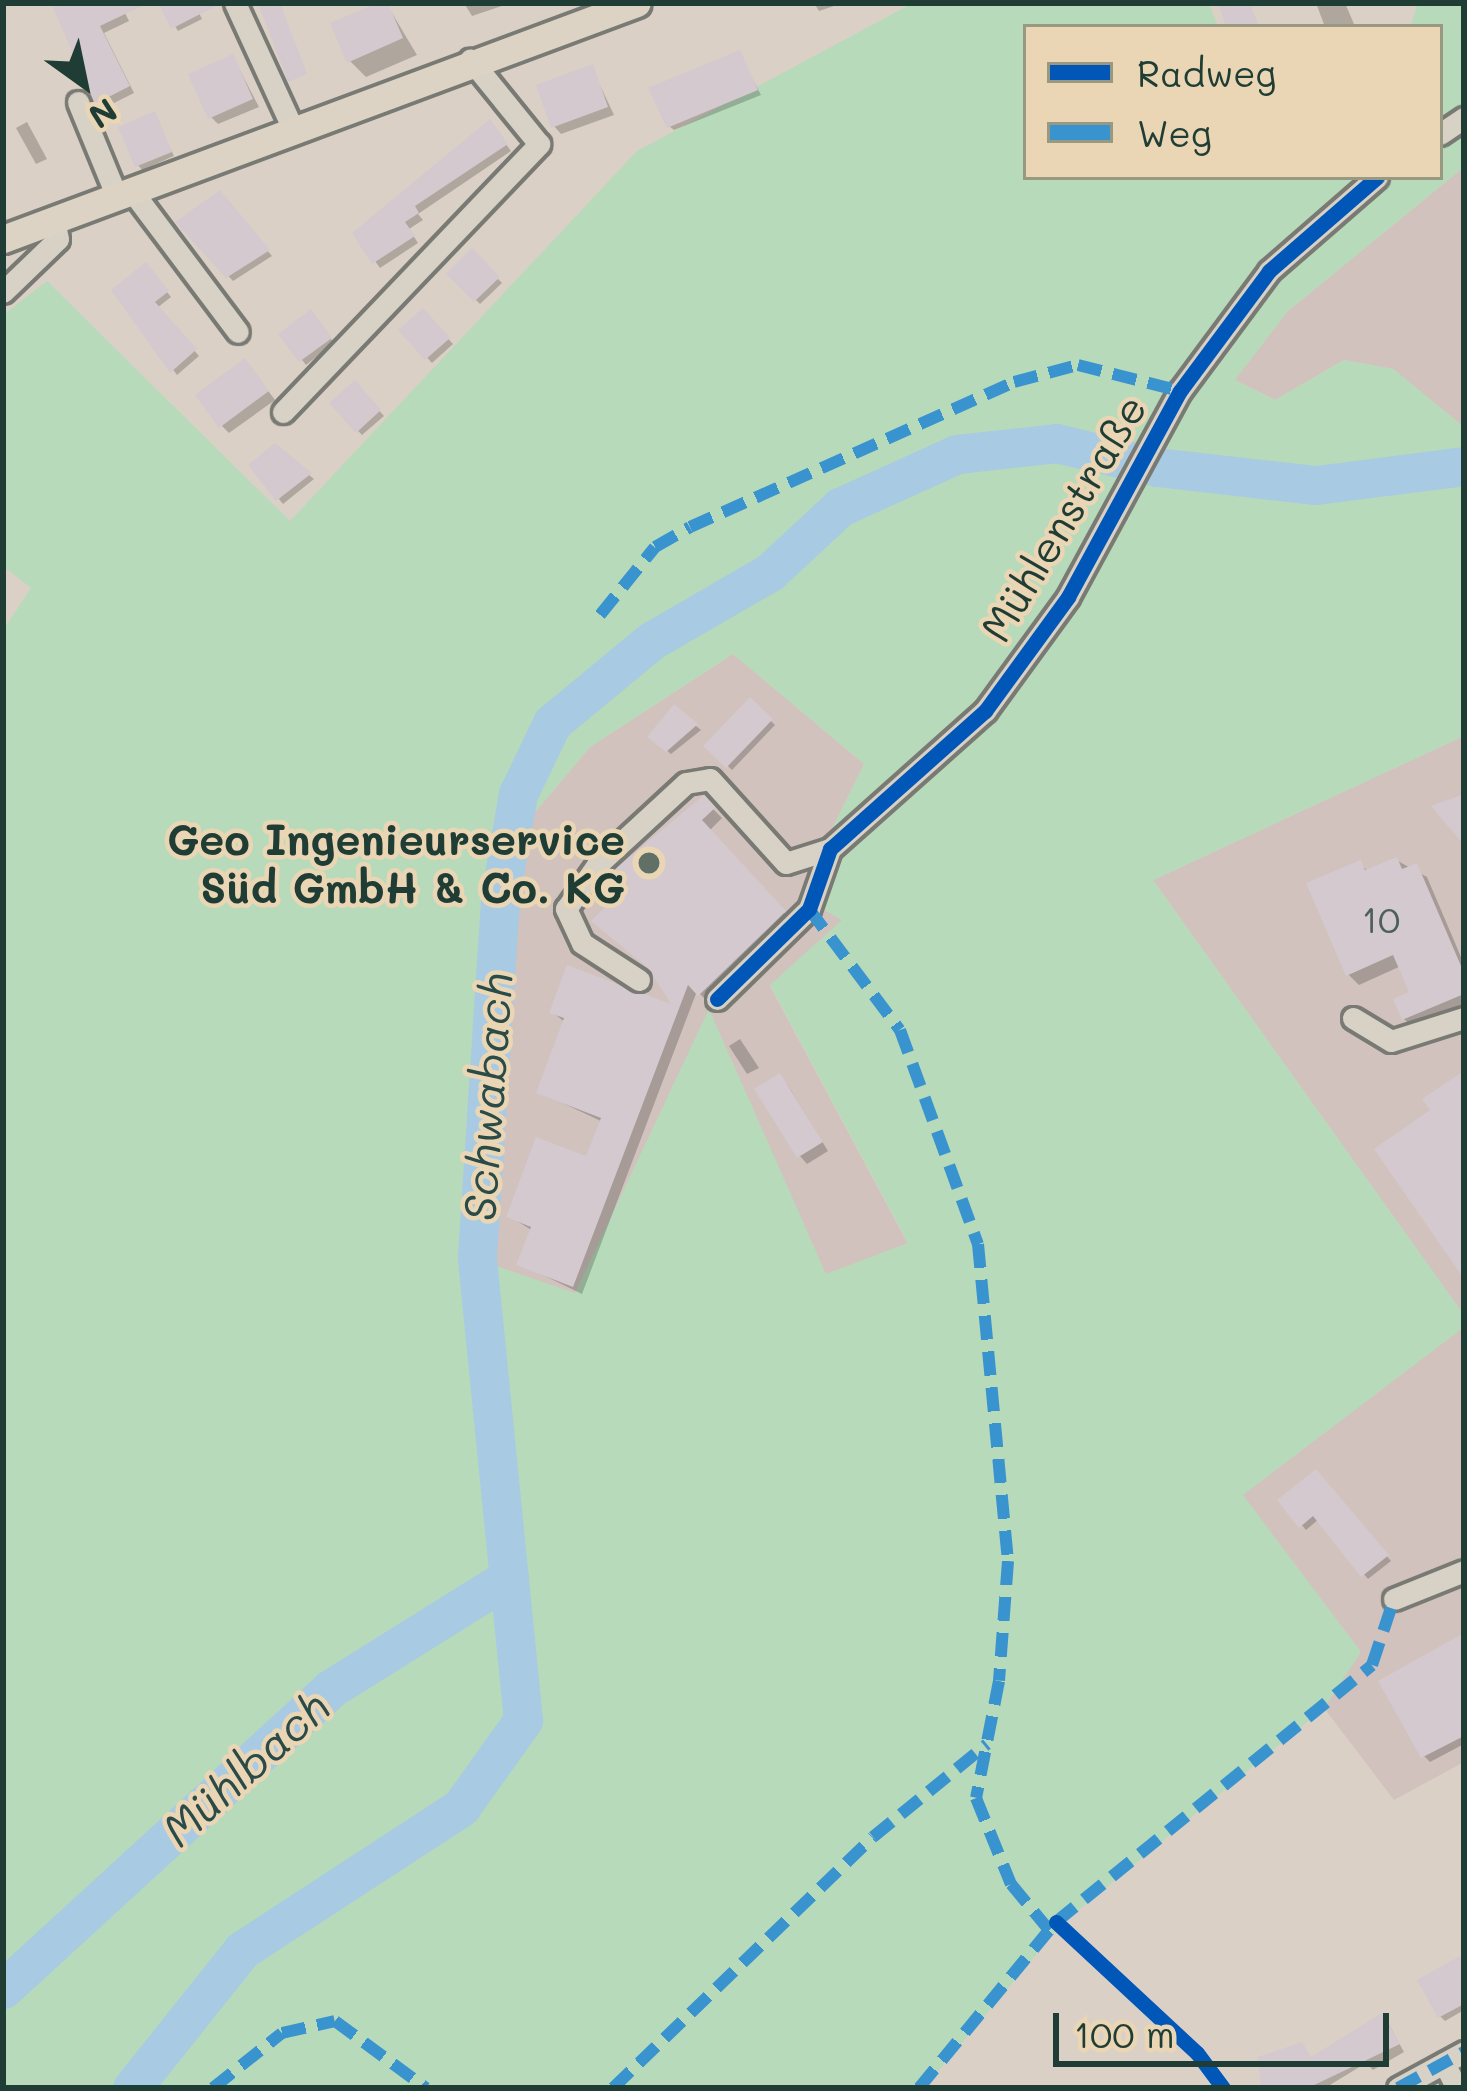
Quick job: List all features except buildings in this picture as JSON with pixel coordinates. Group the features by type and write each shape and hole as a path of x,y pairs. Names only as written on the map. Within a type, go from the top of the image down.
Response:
{"main road":[{"path":"3,239 470,59 637,3"}],"street":[{"path":"235,3 292,127"},
{"path":"283,412 538,144 470,59"},
{"path":"78,102 124,194 238,332"},
{"name":"Mühlenstraße","path":"717,999 809,909 830,849 985,711 1068,597 1160,428 1269,271 1374,180"},
{"path":"3,292 58,239 54,220"},
{"path":"639,980 582,943 566,909 597,865 686,783 710,779 786,863 830,849"},
{"path":"1353,1018 1391,1041 1464,1018"},
{"path":"1394,1599 1464,1571"},
{"path":"1398,2088 1454,2058 1457,2088"}],"shaded area":[{"path":"1464,167 1464,427 1393,369 1344,360 1275,400 1234,380 1288,311"},
{"path":"733,654 864,764 799,896 843,920 770,986 908,1244 827,1274 575,1294 490,1264 520,830 590,747"},
{"path":"1464,736 1464,1315 1153,880"},
{"path":"1464,1327 1464,1762 1394,1800 1324,1708 1360,1651 1242,1495"}],"green space":[{"path":"913,3 1209,3 1217,24 1023,24 1023,180 1443,180 1443,24 1411,24 1418,3 1464,3 1464,167 1288,311 1235,380 1275,400 1344,360 1393,369 1464,427 1464,736 1153,880 1464,1315 1464,1327 1243,1495 1361,1652 1324,1708 1062,1924 924,2088 3,2088 3,630 31,588 3,566 3,315 47,281 290,521 637,151","holes":["733,654 864,764 799,896 842,920 770,985 908,1243 826,1274 709,1009 575,1293 490,1264 520,830 590,747"]}],"waterway":[{"name":"Schwabach","path":"132,2088 242,1950 461,1807 523,1720 477,1256 500,897 518,794 552,723 651,641 770,572 840,507 957,454 1056,443 1157,467 1316,485 1464,466"},
{"name":"Mühlbach","path":"3,1989 330,1689 509,1577"}],"marked path":[{"path":"600,615 655,547 690,527 1014,382 1078,365 1180,391"},
{"path":"809,909 900,1030 978,1244 1008,1561 999,1681 976,1798 1011,1884 1049,1930"},
{"path":"919,2088 1056,1922 1372,1665 1394,1599"},
{"path":"613,2088 873,1837 987,1744"},
{"path":"213,2088 282,2033 335,2021 426,2088"},
{"path":"1398,2088 1464,2052"}],"cycle path":[{"path":"717,999 809,909 830,849 985,711 1068,597 1180,391 1269,271 1374,180"},
{"path":"1056,1922 1197,2053 1223,2088"}],"place":[{"name":"Geo Ingenieurservice Süd GmbH & Co. KG","path":"649,863"}]}
